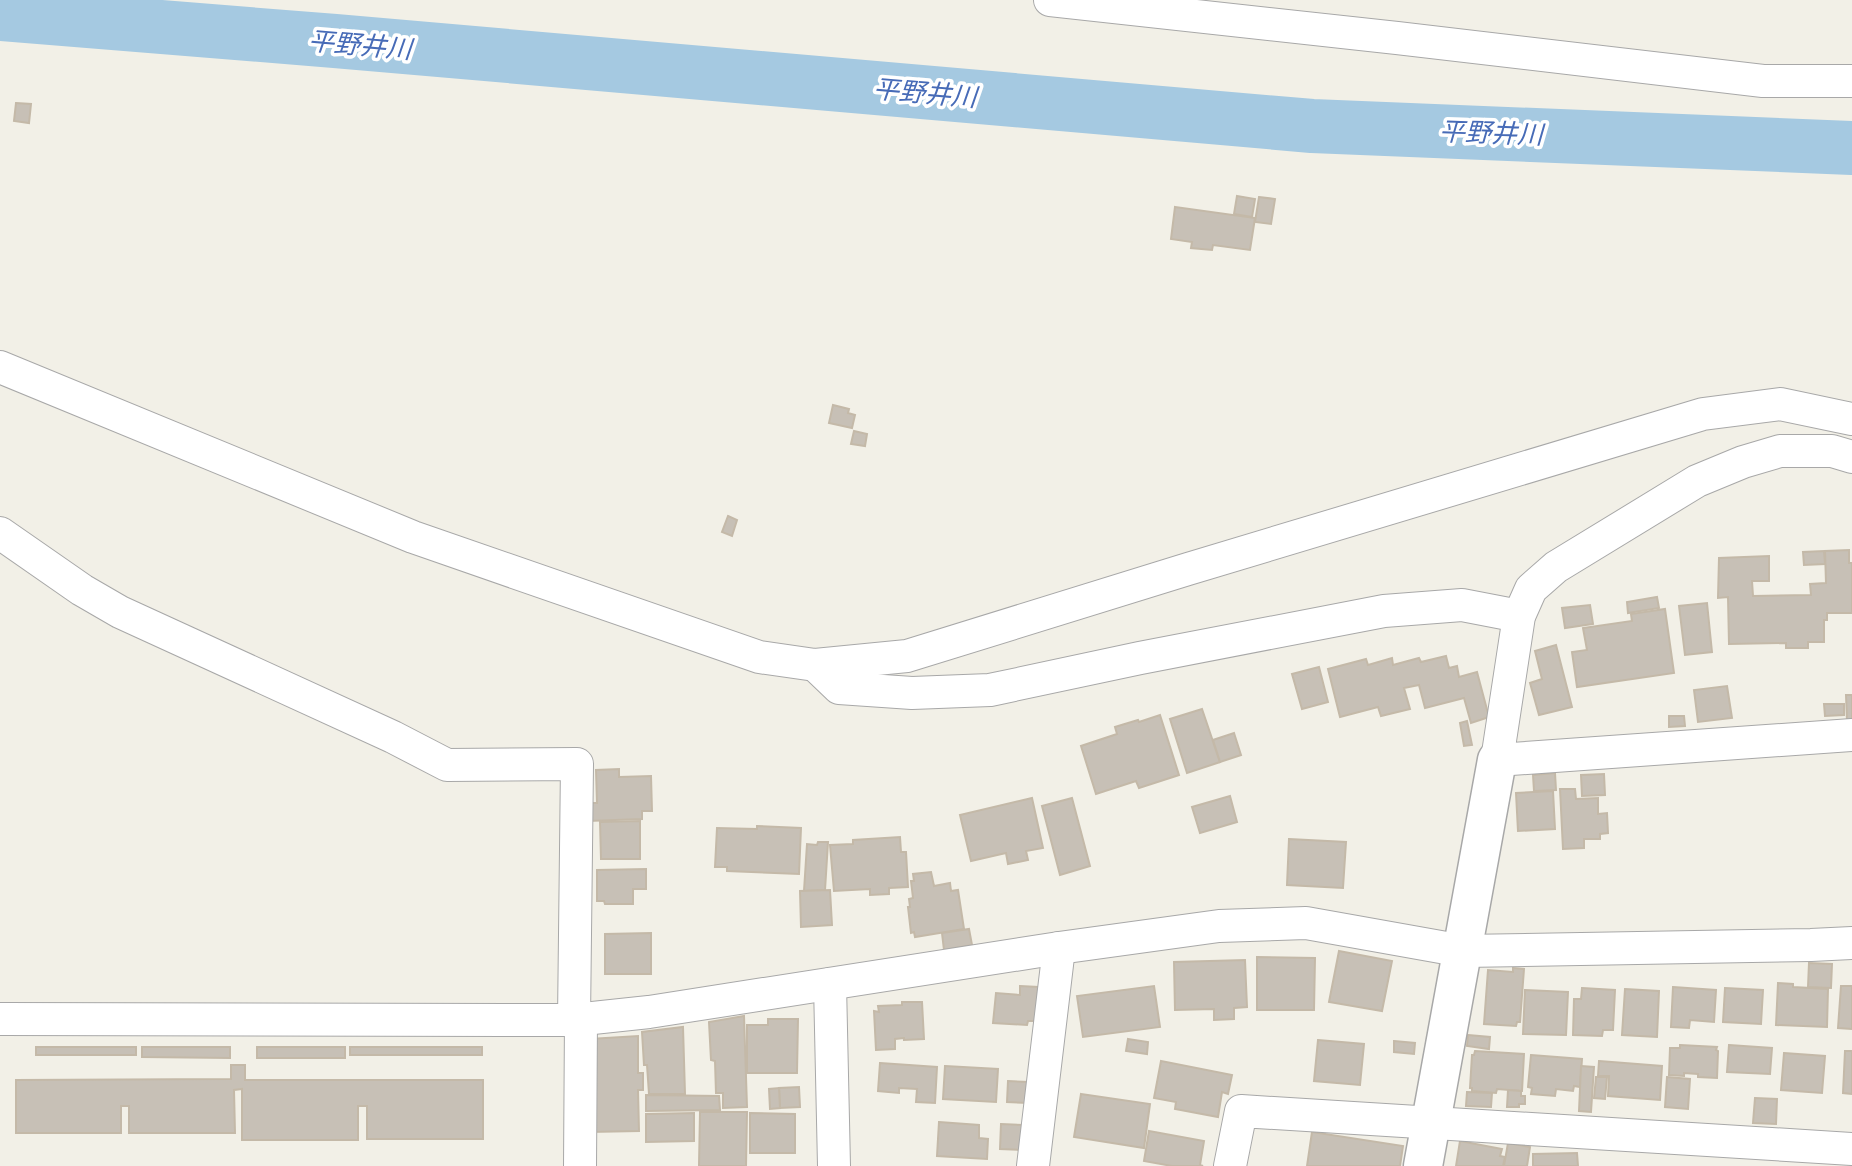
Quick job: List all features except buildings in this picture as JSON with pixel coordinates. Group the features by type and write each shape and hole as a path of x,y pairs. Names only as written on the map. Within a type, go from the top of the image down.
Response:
{"street":[{"path":"1050,0 1763,80 1852,81"},
{"path":"0,367 412,537 759,657 815,665 907,656 1703,414 1780,404 1852,419"},
{"path":"1423,1166 1497,760 1519,615 1531,589 1556,567 1697,481 1743,462 1780,451 1832,451 1852,457"},
{"path":"0,533 82,590 120,612 393,737 447,765 577,764 580,1166"},
{"path":"815,665 839,688 912,693 990,690 1384,611 1462,605 1519,615"},
{"path":"1497,760 1852,735"},
{"path":"0,1019 578,1019 649,1012 1059,948 1219,926 1306,923 1463,951 1852,943"},
{"path":"1033,1166 1059,948"},
{"path":"830,984 834,1166"},
{"path":"1230,1166 1241,1111 1852,1149"}],"waterway":[{"name":"平野井川","path":"0,14 1312,126 1852,148"}]}
